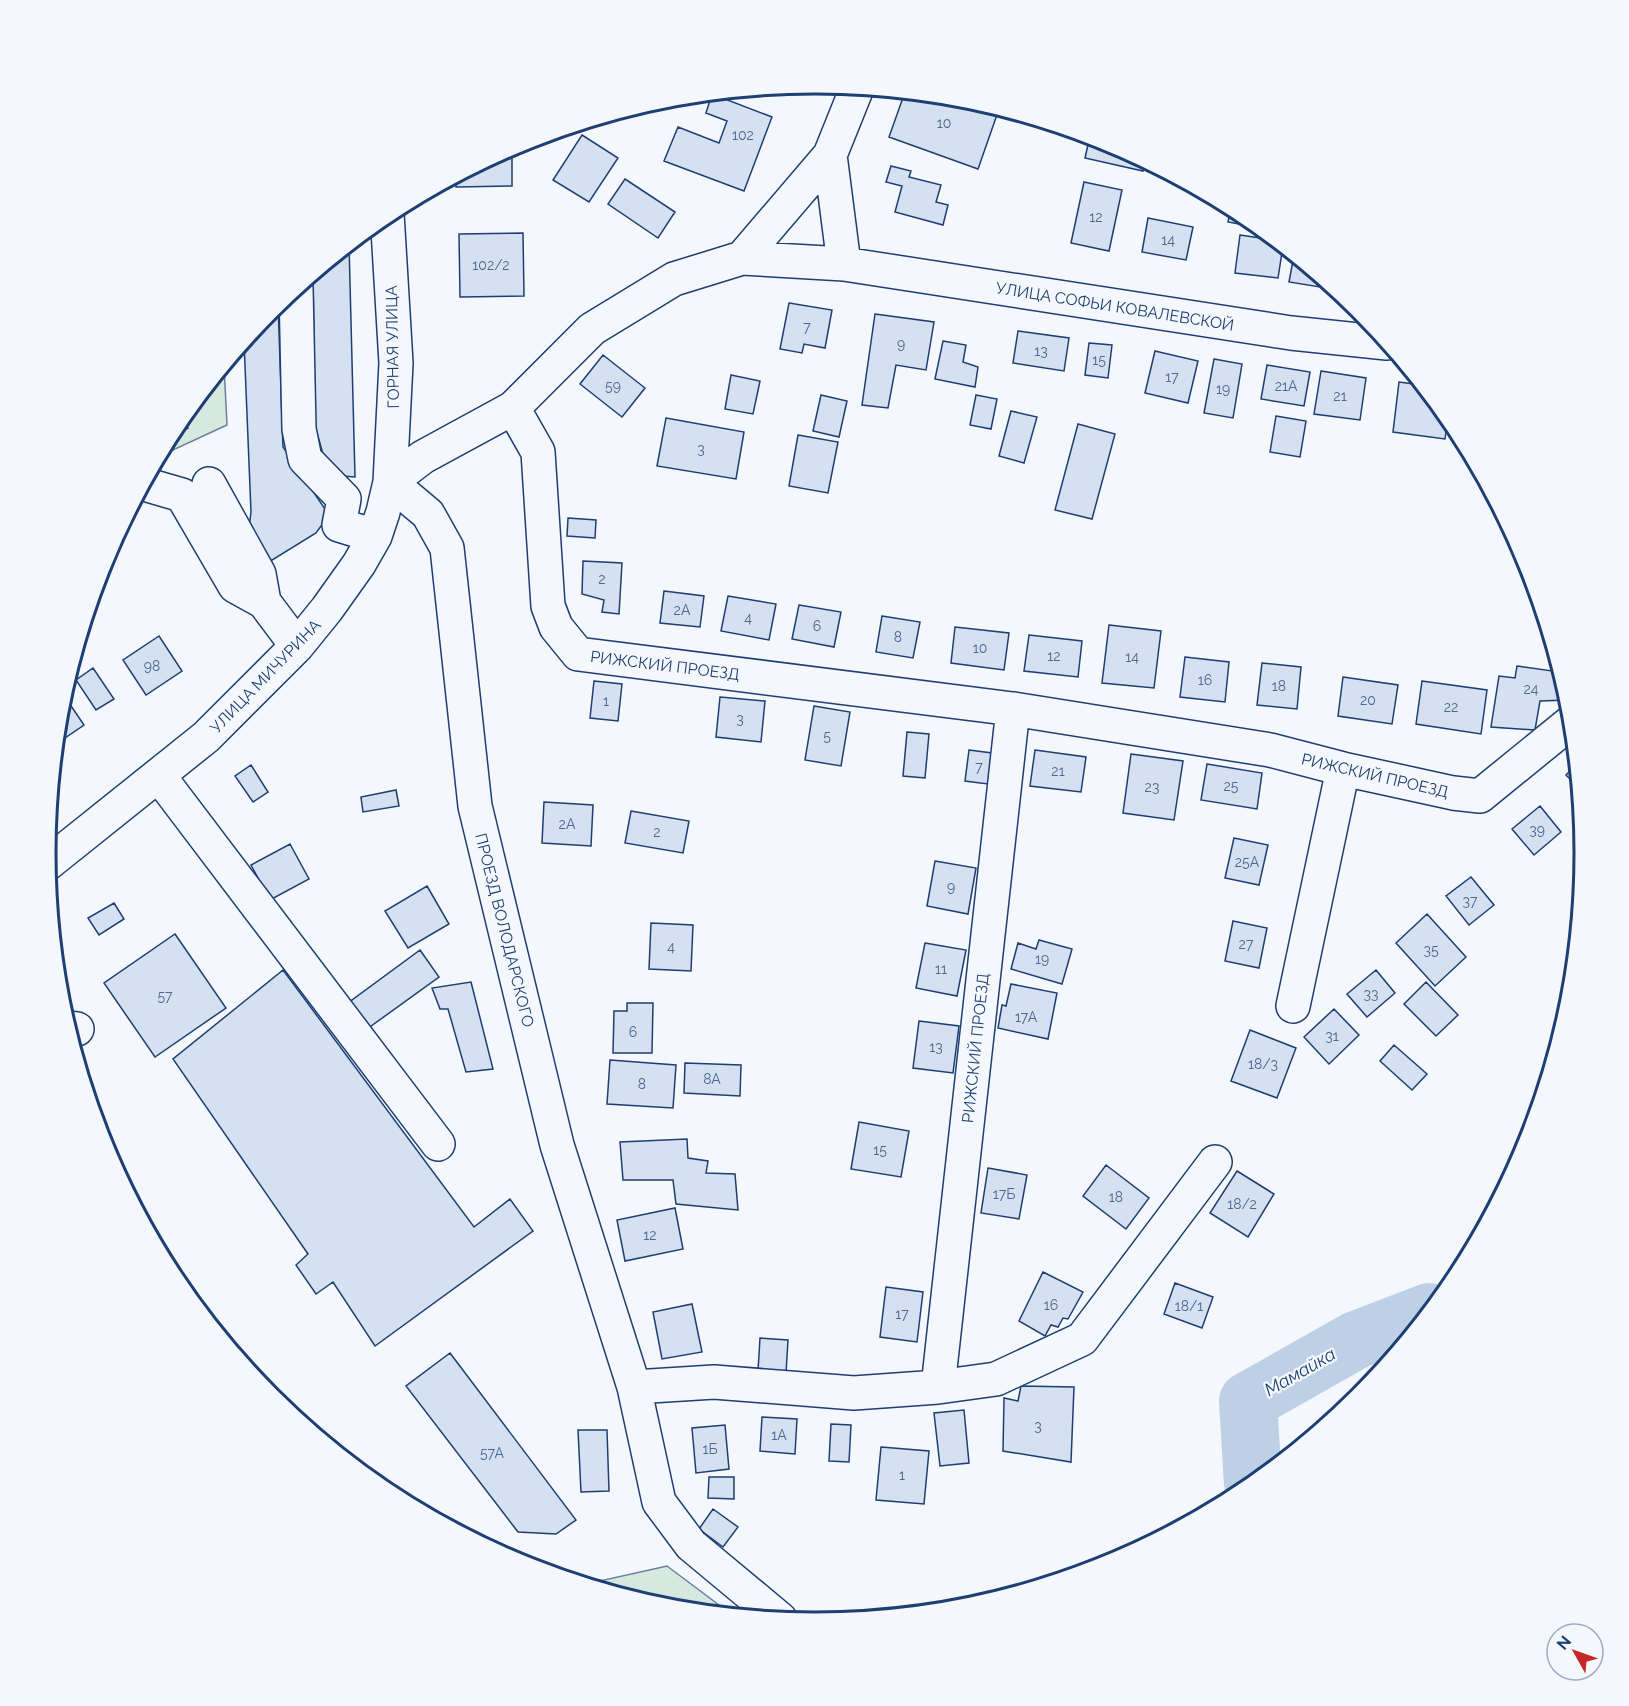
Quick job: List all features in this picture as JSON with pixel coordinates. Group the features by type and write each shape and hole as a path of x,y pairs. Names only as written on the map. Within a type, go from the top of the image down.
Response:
{"street":[{"path":"390,482 423,457 513,408 592,329 674,279 742,258 830,155 854,96"},
{"path":"830,155 844,264"},
{"name":"ГОРНАЯ УЛИЦА","path":"388,226 396,363 390,482"},
{"name":"УЛИЦА СОФЬИ КОВАЛЕВСКОЙ","path":"742,258 844,264 1291,333 1375,342"},
{"path":"296,299 299,429 305,459 344,499 339,525 375,536"},
{"name":"РИЖСКИЙ ПРОЕЗД","path":"513,408 538,452 548,606 556,627 578,654 1013,709 1270,750 1343,769 1453,793 1480,796 1563,729"},
{"name":"УЛИЦА МИЧУРИНА","path":"56,857 206,737 297,646 359,564 375,536 390,482"},
{"name":"ПРОЕЗД ВОЛОДАРСКОГО","path":"390,482 428,514 447,548 453,585 475,806 557,1145 634,1387 659,1502 691,1545 769,1610"},
{"path":"208,484 259,574 264,602"},
{"path":"150,486 182,495 235,586 264,602 297,646"},
{"name":"РИЖСКИЙ ПРОЕЗД","path":"938,1387 1013,709"},
{"path":"1293,1006 1343,769"},
{"path":"159,776 438,1144"},
{"path":"634,1387 714,1383 854,1393 938,1387 996,1379 1082,1339 1215,1162"}],"shaded area":[{"path":"225,376 227,425 170,451"},
{"path":"667,1566 721,1606 666,1597 600,1581"}],"building":[{"path":"725,99 772,117 744,191 664,161 678,127 719,143 727,121 706,113 710,101"},
{"path":"902,99 996,117 978,169 889,137"},
{"path":"582,135 618,158 589,202 553,180"},
{"path":"1088,145 1144,169 1143,171 1085,158"},
{"path":"512,157 512,186 456,187 456,185 479,172"},
{"path":"891,166 911,171 909,177 941,185 936,202 948,205 943,225 895,212 902,186 886,182"},
{"path":"625,179 675,212 658,238 608,204"},
{"path":"1084,182 1122,190 1109,251 1071,243"},
{"path":"1148,218 1193,227 1186,260 1142,252"},
{"path":"1229,218 1239,224 1228,222"},
{"path":"523,233 524,296 460,297 459,234"},
{"path":"1240,235 1258,238 1282,255 1278,278 1235,273"},
{"path":"349,253 355,477 329,475 315,426 313,283"},
{"path":"1292,264 1320,287 1289,282"},
{"path":"789,303 832,310 825,348 804,344 802,353 780,349"},
{"path":"875,314 934,322 926,370 896,365 888,408 862,405"},
{"path":"278,316 283,447 329,515 316,533 269,562 249,528 251,512 244,352"},
{"path":"1018,331 1069,338 1064,371 1013,363"},
{"path":"943,341 966,345 963,362 978,367 975,387 935,379"},
{"path":"1089,343 1112,345 1108,378 1085,375"},
{"path":"1155,351 1198,361 1188,403 1145,393"},
{"path":"603,355 645,388 622,417 580,384"},
{"path":"1214,359 1242,364 1233,418 1204,413"},
{"path":"1267,365 1310,372 1304,406 1261,399"},
{"path":"1321,371 1366,378 1360,420 1314,414"},
{"path":"731,375 760,381 753,414 725,409"},
{"path":"1399,382 1411,384 1446,431 1445,439 1393,432"},
{"path":"821,395 847,401 839,437 813,431"},
{"path":"976,395 997,399 991,429 970,425"},
{"path":"1011,411 1037,417 1024,463 999,456"},
{"path":"1276,416 1306,421 1300,457 1270,452"},
{"path":"666,418 744,432 736,479 657,466"},
{"path":"1078,424 1115,434 1092,519 1055,510"},
{"path":"798,435 838,442 828,493 789,486"},
{"path":"568,518 596,520 595,538 567,536"},
{"path":"583,561 622,563 619,614 602,612 604,600 582,594"},
{"path":"664,591 704,596 700,627 660,623"},
{"path":"728,596 776,604 769,640 721,631"},
{"path":"799,605 841,612 834,647 792,639"},
{"path":"882,616 920,622 913,658 876,652"},
{"path":"1109,625 1161,631 1154,688 1102,683"},
{"path":"955,627 1009,633 1004,670 951,663"},
{"path":"1029,635 1082,641 1078,677 1024,671"},
{"path":"159,636 182,671 146,695 123,660"},
{"path":"1185,657 1229,662 1225,702 1180,697"},
{"path":"1262,663 1301,667 1297,709 1257,705"},
{"path":"1517,666 1551,671 1558,700 1540,701 1535,730 1491,727 1499,676 1515,678"},
{"path":"93,668 114,699 96,710 76,680"},
{"path":"1343,677 1398,685 1392,724 1338,716"},
{"path":"594,681 622,684 618,721 590,718"},
{"path":"1422,681 1487,690 1481,734 1416,724"},
{"path":"720,697 765,701 761,742 716,737"},
{"path":"70,705 84,725 65,738"},
{"path":"814,706 850,712 841,766 805,760"},
{"path":"907,732 929,734 925,778 903,776"},
{"path":"969,750 992,753 988,784 965,781"},
{"path":"1035,750 1086,757 1081,792 1030,786"},
{"path":"1131,754 1183,761 1174,820 1123,813"},
{"path":"1207,764 1262,773 1257,809 1201,800"},
{"path":"251,765 268,792 253,802 235,776"},
{"path":"396,790 399,806 363,812 361,797"},
{"path":"544,802 593,805 591,846 542,843"},
{"path":"1540,806 1561,832 1534,855 1512,829"},
{"path":"631,811 689,821 683,853 625,843"},
{"path":"1234,838 1268,845 1259,885 1225,878"},
{"path":"290,844 309,879 270,900 251,865"},
{"path":"935,861 976,868 968,914 927,906"},
{"path":"1471,877 1494,905 1469,925 1446,896"},
{"path":"427,886 449,924 408,948 385,911"},
{"path":"114,903 124,919 99,935 88,918"},
{"path":"1427,914 1466,957 1435,986 1396,943"},
{"path":"1233,921 1267,928 1259,968 1225,961"},
{"path":"651,923 693,925 691,971 649,969"},
{"path":"175,934 226,1008 155,1057 104,983"},
{"path":"1039,940 1072,949 1062,984 1011,969 1018,943 1036,949"},
{"path":"925,943 966,950 957,996 916,988"},
{"path":"420,950 439,977 367,1029 348,1003"},
{"path":"283,970 474,1227 510,1199 533,1231 375,1346 333,1282 316,1294 296,1265 308,1254 173,1059"},
{"path":"1376,970 1395,993 1367,1017 1347,994"},
{"path":"471,982 493,1069 466,1072 448,1009 440,1009 432,988"},
{"path":"1426,982 1458,1015 1436,1036 1404,1004"},
{"path":"1011,984 1057,993 1048,1039 998,1028 1002,1005 1006,1006"},
{"path":"627,1003 653,1003 652,1053 613,1053 614,1011 627,1011"},
{"path":"1334,1009 1359,1035 1329,1064 1304,1037"},
{"path":"919,1021 959,1026 953,1073 913,1068"},
{"path":"1250,1030 1296,1048 1277,1098 1231,1081"},
{"path":"1394,1045 1427,1074 1412,1090 1380,1061"},
{"path":"610,1060 676,1065 673,1108 607,1104"},
{"path":"685,1063 741,1065 740,1096 684,1093"},
{"path":"859,1122 909,1131 901,1177 851,1169"},
{"path":"687,1139 688,1158 708,1161 706,1173 735,1174 738,1210 676,1204 673,1180 623,1180 620,1142"},
{"path":"1106,1165 1149,1198 1126,1229 1083,1196"},
{"path":"988,1168 1027,1175 1019,1219 981,1213"},
{"path":"1237,1171 1274,1194 1248,1237 1210,1213"},
{"path":"675,1208 683,1249 625,1261 617,1220"},
{"path":"1043,1272 1083,1292 1068,1319 1063,1318 1058,1327 1051,1325 1045,1336 1019,1321"},
{"path":"1175,1283 1213,1297 1202,1328 1164,1314"},
{"path":"886,1287 923,1292 917,1342 880,1337"},
{"path":"692,1304 702,1352 662,1359 653,1312"},
{"path":"760,1338 788,1340 786,1373 758,1371"},
{"path":"450,1353 576,1520 556,1534 518,1532 406,1386"},
{"path":"1021,1386 1074,1387 1071,1462 1003,1451 1004,1398 1018,1401"},
{"path":"964,1410 969,1463 940,1466 934,1413"},
{"path":"762,1417 797,1419 795,1454 760,1451"},
{"path":"831,1424 851,1425 849,1462 829,1461"},
{"path":"725,1425 729,1469 696,1473 692,1428"},
{"path":"578,1430 607,1430 609,1491 581,1492"},
{"path":"881,1447 929,1451 924,1504 876,1500"},
{"path":"709,1477 734,1477 734,1499 708,1498"},
{"path":"713,1509 738,1527 723,1547 699,1529"}],"waterway":[{"name":"Мамайка","path":"1252,1472 1248,1401 1356,1340 1415,1317"}]}
